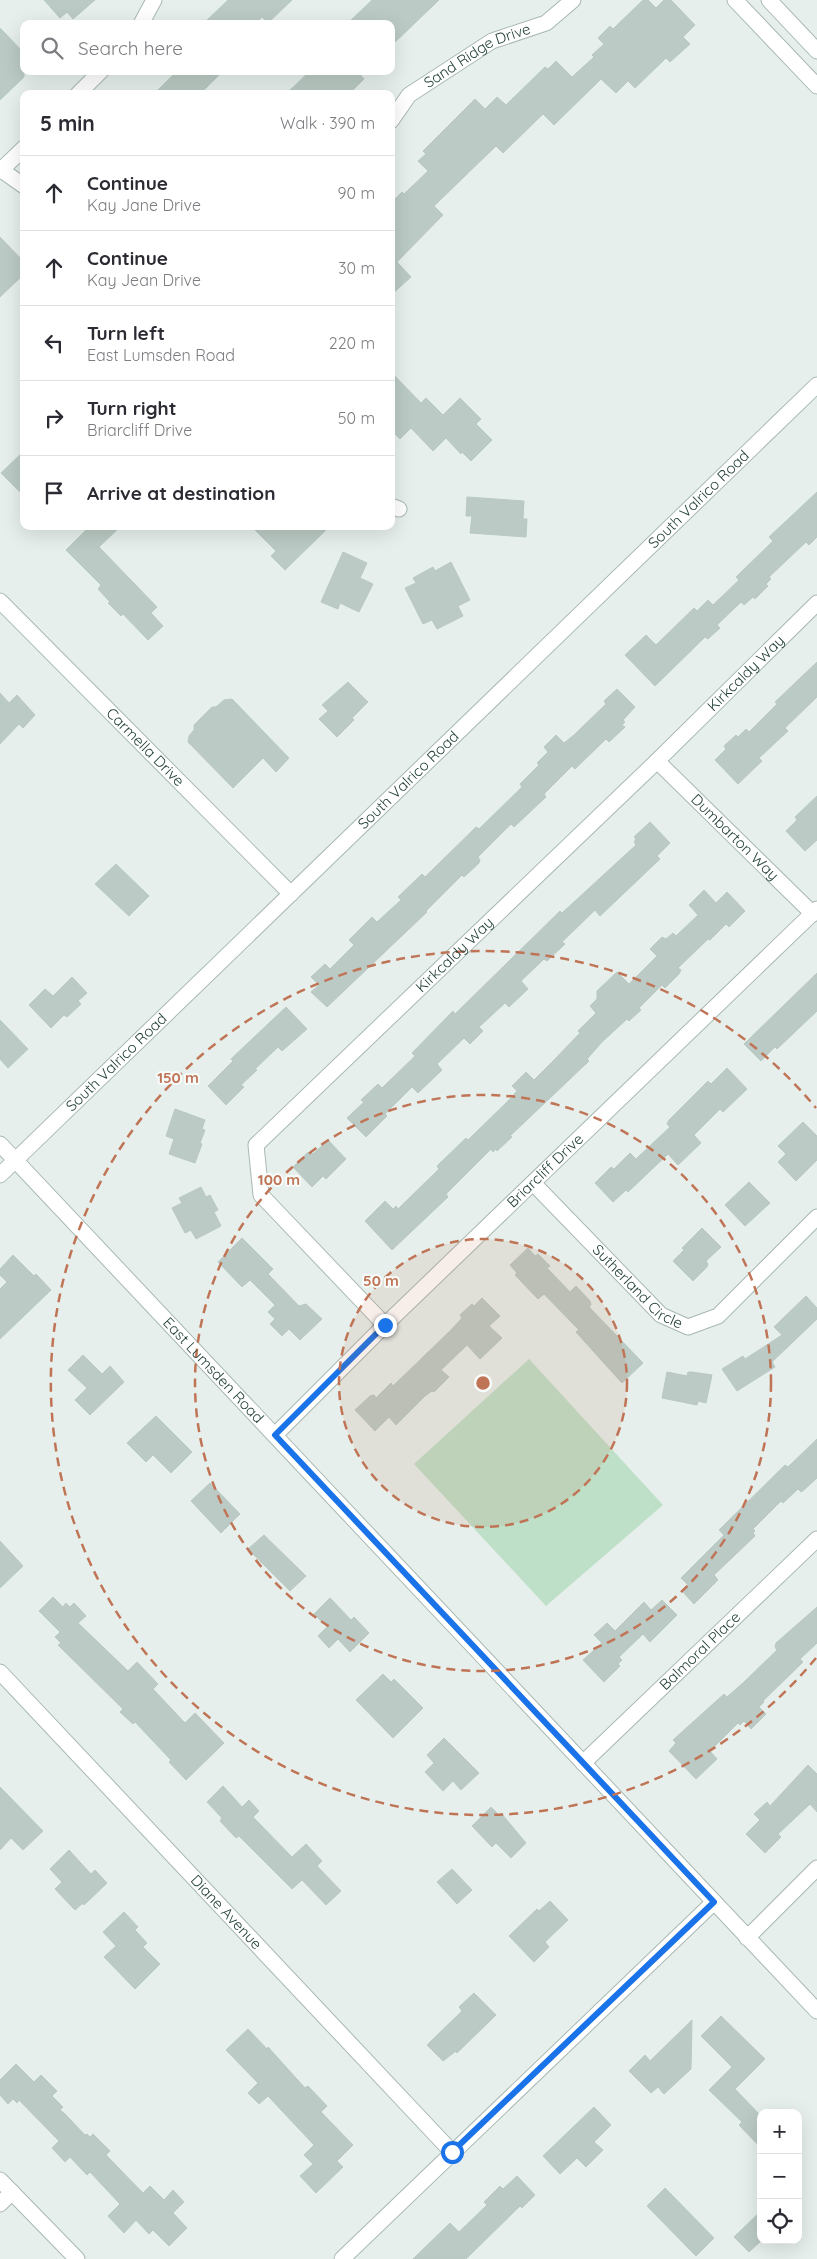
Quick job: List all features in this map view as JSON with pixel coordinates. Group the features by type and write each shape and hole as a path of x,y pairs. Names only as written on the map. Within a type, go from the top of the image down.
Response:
{"street":[{"path":"143,20 154,0"},
{"name":"Sand Ridge Drive","path":"395,115 409,95 492,41 546,23 573,0"},
{"path":"735,0 817,86"},
{"path":"768,0 817,51"},
{"path":"82,90 97,75"},
{"path":"20,152 0,170 20,183"},
{"name":"South Valrico Road","path":"0,1175 817,385"},
{"name":"Carmella Drive","path":"0,601 291,894"},
{"name":"Kirkcaldy Way","path":"385,1325 261,1195 256,1145 657,761 817,603"},
{"name":"Dumbarton Way","path":"657,761 815,911"},
{"name":"Briarcliff Drive","path":"275,1435 385,1325 815,911"},
{"name":"East Lumsden Road","path":"0,1144 817,2012"},
{"name":"Sutherland Circle","path":"533,1183 661,1315 688,1327 718,1316 817,1217"},
{"name":"Balmoral Place","path":"583,1763 817,1539"},
{"name":"Diane Avenue","path":"0,1672 452,2152"},
{"path":"747,1938 817,1868"},
{"path":"342,2259 714,1902"},
{"path":"0,2180 76,2259"},
{"path":"0,2204 12,2192"}],"green space":[{"path":"529,1359 663,1505 546,1606 414,1464"}],"building":[{"path":"44,0 95,0 73,19 67,12 60,18"},
{"path":"228,0 292,0 271,20 265,20 262,17 259,20 207,20"},
{"path":"372,0 439,0 395,42 395,20 351,20"},
{"path":"643,0 648,0 656,8 664,0 671,0 695,25 683,37 690,44 670,62 666,58 635,88 628,81 616,93 601,79 554,125 543,114 503,153 496,146 434,206 443,215 397,262 411,277 395,291 395,199 402,192 404,194 428,171 418,161 426,154 423,151 475,99 485,109 497,97 506,105 545,67 548,69 556,61 572,77 594,57 592,55 604,44 598,38 610,26 613,29"},
{"path":"0,28 20,49 20,75 24,75 24,77 0,100"},
{"path":"173,75 219,75 204,90 158,90"},
{"path":"306,75 360,75 364,79 353,90 290,90"},
{"path":"0,237 20,258 20,278 0,297"},
{"path":"395,376 421,403 426,398 443,415 460,398 481,419 476,424 492,440 471,461 462,452 461,454 446,438 433,451 411,428 400,439 395,434"},
{"path":"20,455 20,492 1,473"},
{"path":"817,492 817,537 809,545 806,542 769,577 771,579 766,584 768,586 755,599 753,597 744,605 741,602 717,625 720,628 708,639 705,637 655,686 625,655 646,635 656,645 694,608 697,611 708,600 713,605 739,580 736,577 773,541 769,537"},
{"path":"467,497 524,501 523,519 527,519 526,537 470,533 472,516 466,516"},
{"path":"86,530 117,530 99,547 157,607 151,613 163,626 148,640 123,614 121,616 108,603 110,602 98,589 101,585 66,550"},
{"path":"255,530 326,530 285,570 271,556 276,551"},
{"path":"343,552 367,563 360,578 373,584 359,612 340,603 338,609 321,602"},
{"path":"451,562 470,600 458,606 463,616 437,629 432,620 423,624 405,588 416,583 413,578 433,567 435,571"},
{"path":"817,662 817,697 785,728 788,731 759,758 762,761 738,784 715,760 726,749 724,746 746,729 749,732 777,704 775,702"},
{"path":"348,682 368,702 337,737 319,719 328,711 322,705"},
{"path":"617,689 635,707 623,720 625,722 622,725 625,727 609,742 606,739 575,769 572,766 544,794 546,797 514,827 511,824 478,857 479,863 464,877 462,875 427,912 327,1007 311,992 319,985 311,977 325,964 330,969 354,945 349,940 372,917 377,922 401,900 398,897 422,874 425,877 476,827 479,829 522,787 520,784 539,765 537,763 548,752 544,747 556,735 564,743 606,704 604,701"},
{"path":"0,693 9,703 17,695 35,715 23,728 19,724 0,744"},
{"path":"232,699 289,758 276,772 263,758 233,788 188,742 189,736 194,730 194,725 212,707 216,707 224,700"},
{"path":"817,796 817,840 805,851 786,831 797,820 795,817"},
{"path":"650,822 670,843 657,856 660,859 600,916 595,910 562,942 565,944 547,961 544,959 521,981 528,989 509,1007 505,1003 479,1027 483,1031 470,1044 464,1038 437,1064 442,1070 418,1093 412,1087 385,1114 387,1116 366,1137 347,1118 364,1102 361,1100 378,1084 382,1088 415,1056 412,1053 453,1011 455,1014 560,911 562,913 636,845 634,837"},
{"path":"116,864 149,896 129,916 95,884"},
{"path":"704,890 716,903 727,892 745,911 729,927 726,924 710,940 708,939 678,968 681,970 679,974 665,988 662,985 639,1008 641,1010 629,1021 627,1019 602,1042 587,1059 589,1061 510,1136 512,1137 497,1151 496,1149 493,1152 491,1149 446,1194 448,1197 392,1250 365,1221 385,1201 393,1209 396,1206 398,1209 439,1169 437,1166 466,1138 468,1140 509,1100 517,1091 512,1086 526,1072 534,1080 580,1033 578,1031 596,1013 590,1006 597,999 597,991 617,972 629,984 657,956 650,949 662,937 666,939 673,933 676,936 698,915 689,905"},
{"path":"817,973 817,1011 777,1049 775,1047 761,1061 744,1044"},
{"path":"72,977 87,993 78,1001 81,1004 67,1017 64,1015 51,1028 29,1005 45,989 53,996"},
{"path":"286,1007 307,1029 282,1051 278,1047 255,1069 257,1070 241,1085 244,1087 226,1105 208,1086 233,1061 231,1059"},
{"path":"0,1020 28,1049 8,1068 0,1059"},
{"path":"727,1068 747,1089 723,1112 720,1109 694,1135 701,1143 678,1165 668,1154 628,1192 626,1190 613,1202 595,1183 611,1167 614,1169 630,1153 636,1159 670,1127 667,1124 669,1120 708,1081 711,1084"},
{"path":"175,1109 205,1120 202,1129 205,1130 200,1143 202,1144 195,1163 169,1154 174,1139 166,1136"},
{"path":"803,1122 817,1136 817,1160 796,1181 778,1162 786,1154 778,1146"},
{"path":"328,1140 346,1159 326,1179 323,1176 312,1187 293,1167 307,1153 311,1152 313,1154"},
{"path":"749,1182 770,1203 745,1226 725,1205"},
{"path":"201,1187 206,1197 210,1195 218,1210 214,1212 221,1226 196,1239 191,1230 185,1233 172,1208 182,1203 179,1198"},
{"path":"702,1228 721,1247 706,1261 707,1267 693,1281 673,1261 684,1250 682,1248"},
{"path":"242,1238 273,1269 268,1274 299,1306 306,1304 322,1319 300,1340 289,1329 282,1336 270,1324 275,1319 268,1312 275,1305 250,1280 242,1287 218,1262"},
{"path":"528,1248 535,1256 538,1254 550,1266 547,1268 570,1292 576,1286 590,1301 591,1305 589,1307 643,1363 622,1383 576,1332 579,1330 544,1294 538,1299 515,1275 517,1273 510,1265"},
{"path":"13,1255 34,1276 36,1274 51,1290 0,1339 0,1289 7,1282 0,1275 0,1269"},
{"path":"806,1296 817,1308 817,1319 772,1362 775,1367 737,1391 722,1369 743,1356 745,1359 782,1335 774,1327"},
{"path":"482,1298 500,1316 489,1326 502,1338 480,1359 467,1345 441,1370 449,1377 434,1392 432,1391 425,1396 396,1425 389,1417 375,1431 355,1410 370,1396 374,1395 376,1398 391,1383 393,1386 451,1330 462,1318 460,1315"},
{"path":"83,1355 102,1374 110,1366 124,1382 90,1415 75,1400 87,1388 68,1370"},
{"path":"667,1372 687,1376 688,1372 712,1375 706,1403 698,1401 697,1405 662,1398"},
{"path":"156,1416 192,1452 171,1473 153,1455 146,1462 127,1443"},
{"path":"817,1439 817,1478 801,1492 798,1489 783,1503 781,1501 753,1529 755,1536 714,1575 718,1580 694,1604 682,1591 688,1585 681,1578 724,1535 719,1530 785,1465 788,1467"},
{"path":"210,1483 240,1514 221,1533 191,1501"},
{"path":"264,1535 306,1576 290,1591 248,1549"},
{"path":"0,1541 23,1566 0,1588"},
{"path":"53,1597 63,1607 66,1603 70,1607 74,1603 86,1616 78,1623 128,1671 137,1662 158,1684 153,1689 185,1723 195,1713 224,1743 186,1780 169,1762 171,1760 135,1722 133,1724 120,1712 123,1709 58,1645 61,1643 55,1637 60,1632 39,1611"},
{"path":"330,1598 351,1620 354,1617 369,1633 350,1652 338,1639 329,1648 318,1636 327,1627 314,1614"},
{"path":"662,1600 677,1615 650,1642 643,1634 619,1657 622,1660 618,1664 620,1666 604,1682 583,1660 602,1643 594,1635 607,1623 615,1631 644,1602 651,1610"},
{"path":"817,1607 817,1643 800,1659 803,1662 763,1701 759,1707 766,1714 751,1729 744,1721 740,1725 738,1723 710,1751 717,1759 696,1779 669,1751 676,1743 673,1740 724,1694 727,1697 744,1682 777,1650 775,1647 776,1643"},
{"path":"383,1674 391,1682 394,1679 423,1708 393,1738 356,1700"},
{"path":"444,1738 479,1773 461,1790 453,1781 443,1791 425,1772 434,1763 427,1755"},
{"path":"808,1765 817,1774 817,1812 810,1804 778,1834 781,1837 765,1853 746,1834 760,1820 754,1814 767,1802 770,1806"},
{"path":"223,1786 242,1807 249,1800 259,1811 253,1817 292,1857 306,1844 322,1861 317,1866 341,1891 326,1905 302,1880 292,1889 239,1836 236,1838 220,1821 222,1818 207,1802"},
{"path":"0,1787 43,1831 23,1850 11,1838 0,1850"},
{"path":"491,1807 499,1815 501,1813 526,1843 511,1858 496,1843 492,1847 472,1826"},
{"path":"69,1850 91,1874 95,1870 107,1883 84,1905 83,1903 75,1910 55,1889 62,1882 50,1869"},
{"path":"452,1869 472,1890 457,1904 437,1882"},
{"path":"550,1901 568,1920 545,1942 549,1947 534,1962 509,1936 537,1909 539,1911"},
{"path":"124,1912 138,1927 135,1930 147,1943 143,1947 160,1964 135,1989 104,1957 116,1946 103,1932"},
{"path":"474,1993 496,2015 457,2053 456,2051 443,2061 427,2045 462,2011 459,2007"},
{"path":"721,2016 765,2059 735,2089 757,2112 757,2144 739,2125 742,2122 709,2090 732,2067 701,2036"},
{"path":"692,2020 691,2069 664,2094 658,2087 651,2093 629,2071 645,2055 650,2061"},
{"path":"248,2029 267,2049 268,2047 305,2088 308,2086 327,2106 321,2112 353,2145 337,2161 343,2167 316,2193 300,2176 313,2164 304,2155 314,2145 268,2096 259,2104 248,2093 258,2083 226,2050"},
{"path":"16,2064 34,2082 41,2075 57,2091 52,2096 63,2107 60,2110 85,2135 87,2134 90,2137 93,2134 110,2151 106,2155 143,2193 150,2186 164,2200 173,2190 184,2202 173,2213 187,2228 169,2246 153,2230 149,2234 136,2220 124,2233 108,2216 120,2204 90,2172 87,2175 70,2157 65,2162 52,2148 59,2141 19,2100 17,2103 13,2099 8,2104 0,2095 0,2080"},
{"path":"594,2107 611,2125 594,2142 603,2150 586,2167 577,2158 560,2174 543,2156"},
{"path":"517,2176 535,2195 522,2208 520,2206 466,2259 413,2259 450,2223 459,2232 487,2205 484,2202 500,2186 503,2189"},
{"path":"665,2188 714,2238 696,2256 647,2206"},
{"path":"757,2215 758,2244 749,2252 734,2237"}],"route":[{"path":"385,1325 275,1435 714,1902 452,2152"}]}
